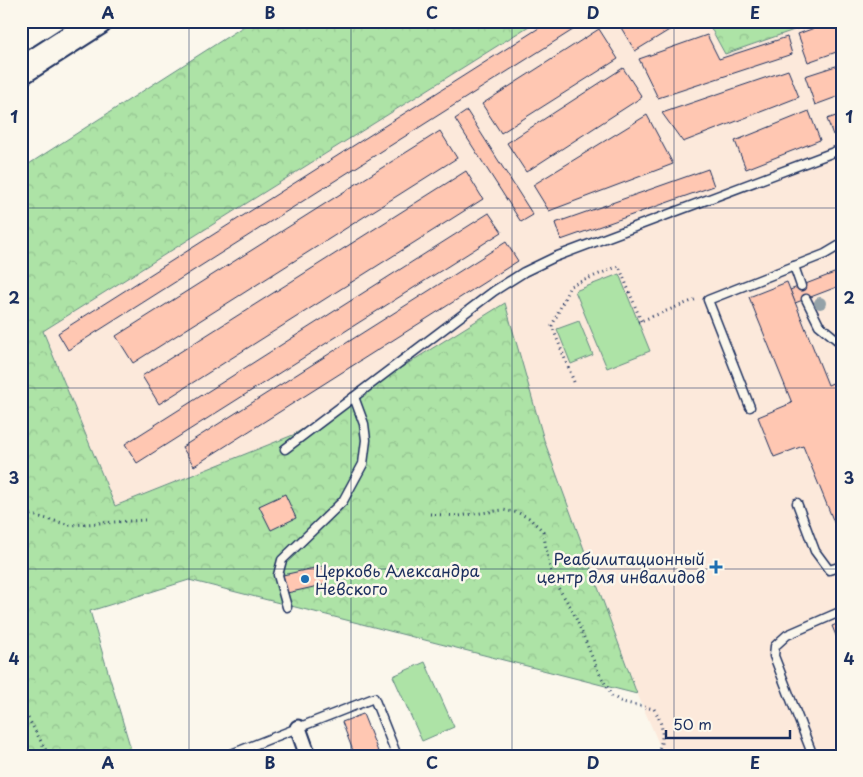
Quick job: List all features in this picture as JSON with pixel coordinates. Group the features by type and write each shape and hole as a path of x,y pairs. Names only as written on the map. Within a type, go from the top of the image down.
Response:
{"highway":[{"path":"21,71 99,21"}],"street":[{"path":"298,728 308,756"}],"lane":[{"path":"285,449 494,291 524,272 555,257 842,149"},
{"path":"750,407 708,300 794,266 842,244"},
{"path":"794,266 801,286"},
{"path":"806,299 819,325 842,344"},
{"path":"287,607 278,574 282,560 343,501 363,464 366,440 364,424 354,397"},
{"path":"797,503 815,551 829,570 842,566"},
{"path":"813,756 774,656 775,646 787,634 842,611"},
{"path":"226,756 374,698 397,756"}],"path":[{"path":"574,382 562,346 552,326 570,286 619,266 640,321 696,299 708,300"},
{"path":"430,514 459,516 504,510 519,512 529,518 543,531 555,583 572,609 598,671 612,696 622,702 654,709 661,721 663,734 656,756"},
{"path":"21,512 70,525 145,520"},
{"path":"21,705 49,756"}],"shaded area":[{"path":"537,21 707,21 725,54 820,21 842,21 842,756 664,756 637,693 544,440 525,377 354,397 293,435 115,506 43,331"}],"green space":[{"path":"252,21 537,21 43,331 115,506 293,435 505,303 544,440 637,694 189,580 90,611 133,756 21,756 21,169"},
{"path":"707,21 820,21 725,54"},
{"path":"619,274 650,351 607,368 575,291"},
{"path":"579,321 593,355 571,364 557,329"},
{"path":"425,662 454,727 422,741 393,676"}],"building":[{"path":"550,21 587,21 68,350 58,333"},
{"path":"617,21 684,21 635,51"},
{"path":"833,21 842,21 842,50 808,62 798,34"},
{"path":"599,29 618,59 501,133 482,104"},
{"path":"707,35 719,59 787,37 792,54 658,98 639,59"},
{"path":"842,64 842,95 815,105 805,76"},
{"path":"623,68 642,97 526,172 507,143"},
{"path":"788,70 799,97 683,142 662,113"},
{"path":"467,111 533,215 521,222 455,119"},
{"path":"809,111 820,140 746,169 735,141"},
{"path":"842,114 842,132 833,135 827,119"},
{"path":"647,115 673,164 549,211 533,185"},
{"path":"440,131 457,158 133,363 116,336"},
{"path":"708,169 714,186 561,240 555,223"},
{"path":"466,171 483,199 159,404 142,376"},
{"path":"489,213 502,232 137,463 125,444"},
{"path":"506,242 518,261 194,466 182,447"},
{"path":"842,270 842,285 795,303 790,290"},
{"path":"787,282 828,385 842,379 842,542 803,446 774,457 758,417 792,403 749,297"},
{"path":"285,494 296,518 271,530 259,506"},
{"name":"Церковь Александра Невского","path":"323,566 327,584 287,593 283,575"},
{"path":"842,622 842,650 832,626"},
{"path":"363,714 379,754 374,756 355,756 342,722"}],"place":[{"name":"Реабилитационный центр для инвалидов","path":"716,567"},
{"name":"Церковь Александра Невского","path":"305,579"}]}
